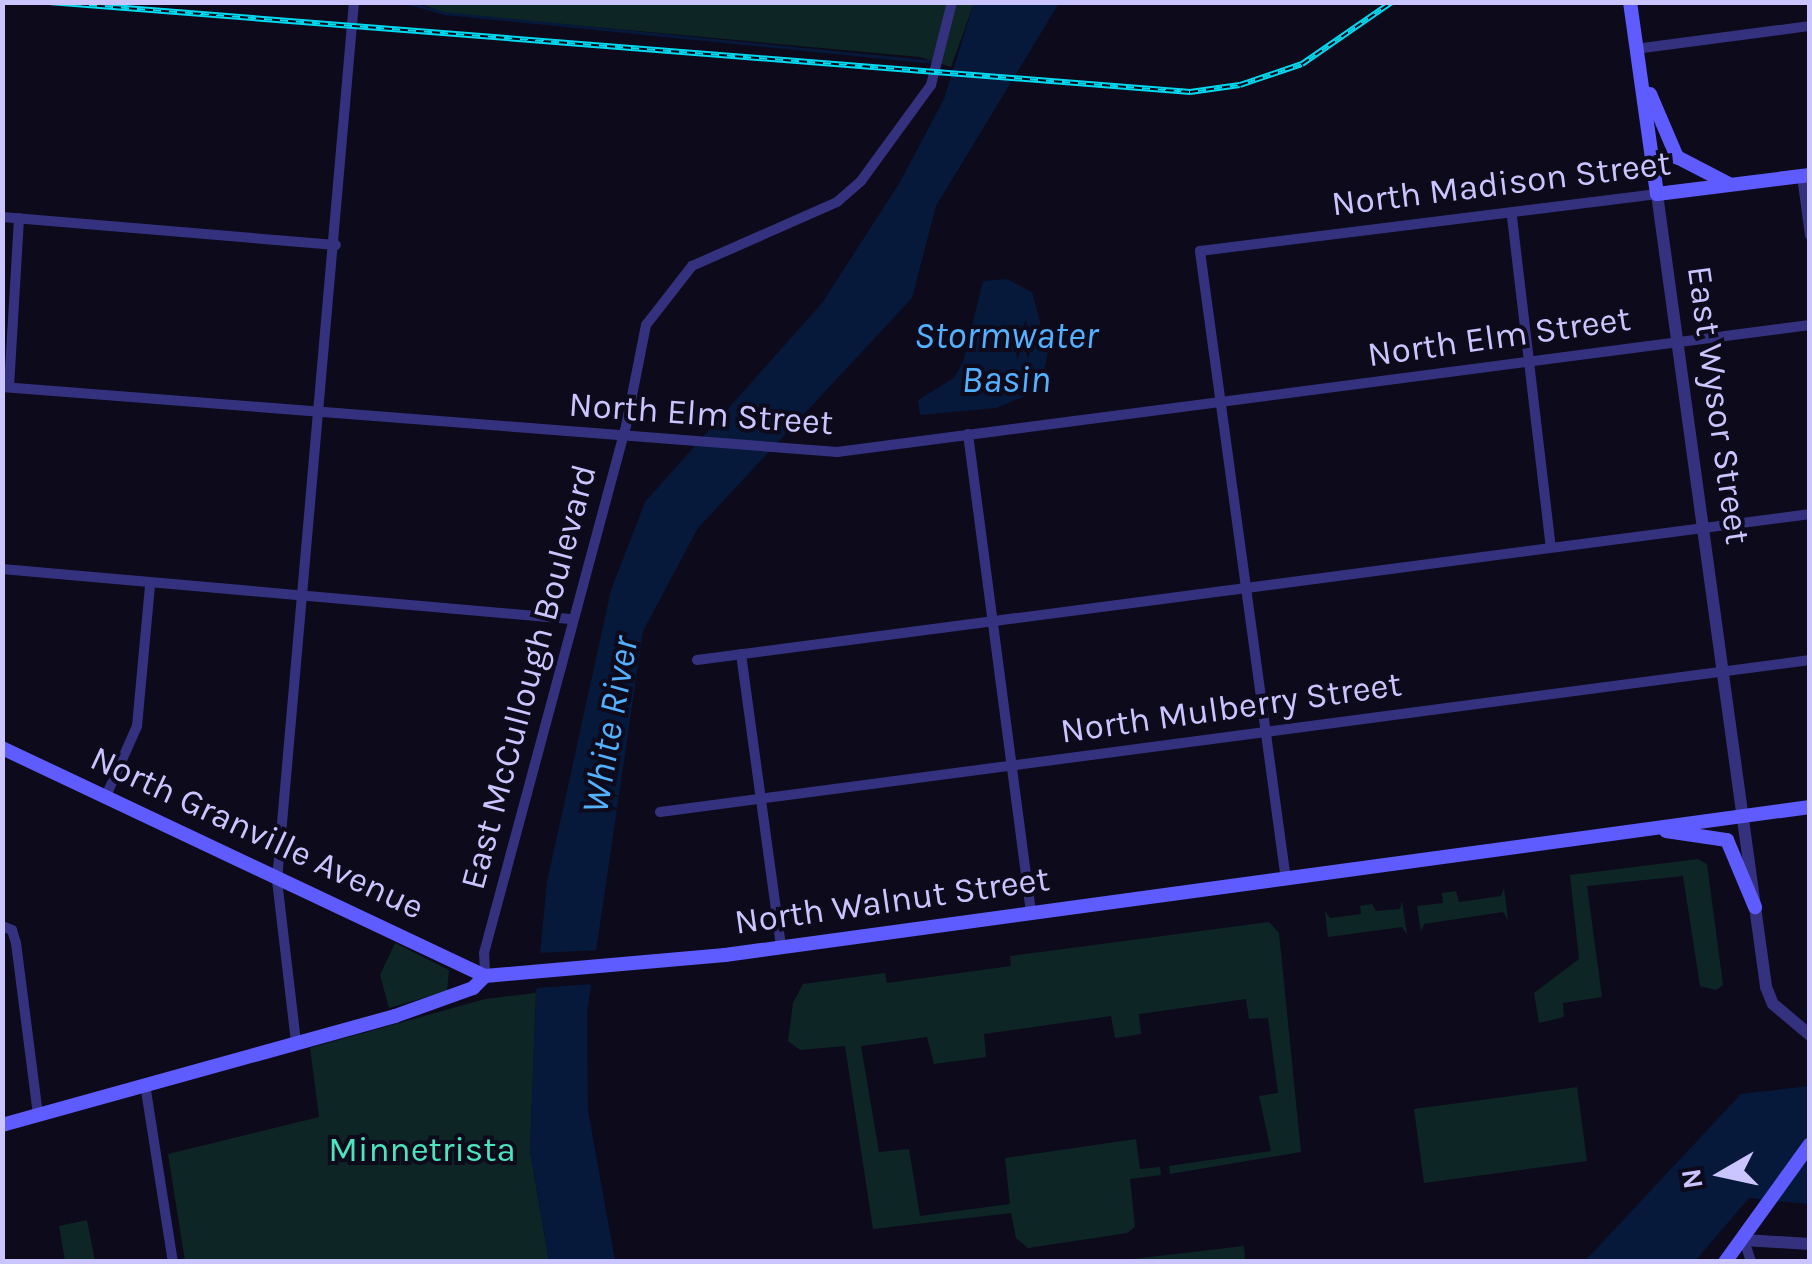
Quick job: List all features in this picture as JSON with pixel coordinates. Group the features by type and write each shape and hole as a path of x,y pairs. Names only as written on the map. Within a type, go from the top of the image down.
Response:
{"main road":[{"name":"East Wysor Street","path":"1630,2 1658,194"},
{"path":"1639,70 1678,157 1732,185"},
{"name":"North Madison Street","path":"1658,194 1806,175"},
{"name":"North Granville Avenue","path":"2,748 486,976"},
{"name":"North Walnut Street","path":"2,1125 454,996 486,976 505,972 632,964 780,947 1810,806"},
{"path":"1651,828 1727,840 1755,907"},
{"path":"1726,1262 1766,1212 1808,1146"}],"street":[{"path":"296,1042 278,880 336,245 354,2"},
{"name":"East McCullough Boulevard","path":"486,976 484,953 570,619 622,438 640,342 675,282 724,248 850,192 931,84 938,41 952,2"},
{"path":"1635,49 1810,26"},
{"path":"1806,175 1810,235"},
{"name":"North Madison Street","path":"1220,401 1200,252 1512,217 1658,194"},
{"name":"East Wysor Street","path":"1658,194 1769,996 1810,1035"},
{"path":"2,217 336,245"},
{"path":"1512,217 1551,547"},
{"path":"6,387 19,218"},
{"name":"North Elm Street","path":"6,387 794,452 859,451 1810,324"},
{"path":"1220,401 1286,880"},
{"path":"968,434 1031,912"},
{"path":"698,660 1245,585 1810,514"},
{"path":"2,569 570,619"},
{"path":"106,796 137,726 150,584"},
{"path":"742,654 780,947"},
{"name":"North Mulberry Street","path":"660,812 1810,660"},
{"path":"7,928 38,1115"},
{"path":"145,1084 174,1262"},
{"path":"1751,1262 1744,1240 1810,1244"}],"green space":[{"path":"420,3 974,3 951,67 920,57 444,13"},
{"path":"1698,859 1707,864 1723,985 1716,990 1700,986 1683,876 1587,886 1602,997 1563,1003 1564,1017 1539,1023 1534,993 1579,959 1570,875"},
{"path":"1504,888 1508,920 1503,912 1424,924 1421,932 1417,906 1443,903 1442,893 1456,891 1459,902 1501,896"},
{"path":"1402,901 1407,934 1402,927 1328,937 1325,911 1330,918 1361,914 1360,906 1372,904 1376,911 1400,909"},
{"path":"1269,922 1279,933 1301,1152 1170,1174 1169,1166 1271,1151 1259,1096 1278,1093 1268,1018 1249,1019 1246,999 1139,1014 1141,1034 1115,1038 1111,1016 984,1034 986,1057 934,1064 927,1037 861,1046 879,1152 909,1149 920,1216 1010,1204 1005,1158 1136,1139 1140,1169 1160,1167 1161,1175 1130,1179 1135,1227 1127,1233 1028,1248 1016,1238 1011,1213 873,1229 845,1046 800,1050 788,1041 793,1003 803,984 885,973 887,983 1011,966 1010,956"},
{"path":"395,943 449,970 447,991 389,1008 380,975"},
{"name":"Minnetrista","path":"536,993 530,1151 549,1261 185,1261 168,1154 319,1117 310,1048 485,999"},
{"path":"1577,1087 1587,1161 1424,1183 1414,1109"},
{"path":"87,1220 95,1261 65,1261 59,1226"},
{"path":"1244,1246 1245,1261 1116,1261"}],"water":[{"name":"White River","path":"974,3 1059,3 936,206 912,298 698,528 643,631 587,1013 588,1110 615,1261 549,1261 530,1151 536,993 547,882 611,590 645,502 822,303 900,182 944,99"},
{"name":"Stormwater Basin","path":"1007,279 1032,292 1048,352 1040,390 996,408 920,415 918,400 954,378 963,362 983,281"},
{"path":"1809,1086 1809,1204 1749,1198 1695,1261 1584,1262 1741,1094"}],"pier":[{"path":"600,950 595,984 534,988 538,953"}],"waterway":[{"path":"406,2 444,13 935,62"}],"railway":[{"path":"49,2 1190,92 1240,85 1302,64 1392,2"}]}
